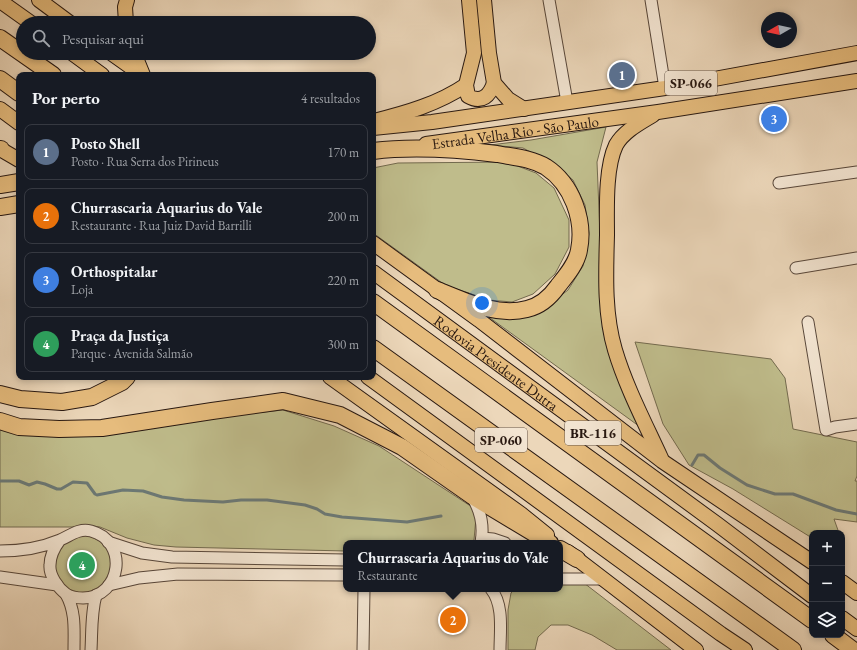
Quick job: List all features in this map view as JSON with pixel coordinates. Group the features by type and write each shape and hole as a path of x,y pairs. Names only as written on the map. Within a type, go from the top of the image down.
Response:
{"highway":[{"path":"0,38 16,49"},
{"path":"32,60 49,72"},
{"path":"0,79 16,91"},
{"path":"0,89 16,98"},
{"path":"390,149 437,149 518,157 545,167 556,175 566,186 572,196 580,223 579,250 574,263 562,282 546,299 534,307 506,311 489,309 471,304 437,290"},
{"name":"Estrada Velha Rio - São Paulo","path":"376,151 390,149"},
{"path":"0,207 16,204"},
{"name":"Rodovia Presidente Dutra","path":"376,304 809,618"},
{"name":"SP-060","path":"376,350 793,650"},
{"path":"0,394 20,399 62,402 92,397 124,380"},
{"path":"0,421 19,426 59,429 102,428 283,401 340,415 402,447 472,496 545,540"},
{"path":"563,551 577,559"},
{"path":"837,638 853,650"}],"main road":[{"path":"39,0 61,16"},
{"path":"126,16 125,7 127,0"},
{"path":"470,0 474,53 466,85 468,96 474,99 481,99 489,94 494,83"},
{"path":"484,0 489,53 494,83 508,99 524,109"},
{"path":"0,1 21,16"},
{"name":"SP-066","path":"524,109 665,88 857,53"},
{"path":"82,60 98,72"},
{"path":"121,60 138,72"},
{"path":"137,60 141,72"},
{"name":"SP-066","path":"658,112 857,81"},
{"path":"376,121 416,110 453,94 466,85"},
{"path":"0,109 16,121"},
{"name":"Estrada Velha Rio - São Paulo","path":"376,128 432,122 524,109"},
{"path":"658,112 624,134 616,145 610,164 608,188 606,297 609,328 622,373 662,461"},
{"name":"Estrada Velha Rio - São Paulo","path":"390,149 658,112"},
{"path":"0,149 16,158"},
{"path":"376,245 479,320 662,461 809,560"},
{"name":"Rodovia Presidente Dutra","path":"376,274 717,524 809,594"},
{"path":"334,380 521,514 553,540"},
{"path":"372,380 742,650"},
{"path":"563,548 696,650"},
{"path":"845,620 857,629"},
{"path":"721,634 745,650"}],"street":[{"path":"549,0 567,102"},
{"path":"651,0 665,88"},
{"path":"780,183 857,172"},
{"path":"796,268 857,258"},
{"path":"808,322 826,430 835,427 857,424"},
{"path":"472,496 478,506 481,517 483,527 481,540 496,540"},
{"path":"0,552 18,551 60,540 79,531 90,531 100,535 114,550 117,559 117,568 114,577 109,585 96,595 86,598 76,598 66,594"},
{"path":"60,540 54,548 50,567 52,576 71,602 74,616 74,650"},
{"path":"108,542 142,553 172,557 343,560"},
{"path":"109,585 139,578 178,574 343,575"},
{"path":"0,577 57,584"},
{"path":"563,579 603,579"},
{"path":"363,650 364,592"},
{"path":"494,592 500,610 500,650"},
{"path":"92,650 93,604 96,595"}],"shaded area":[{"path":"606,127 597,162 604,330 643,429 486,315 513,319 539,312 568,290 583,266 589,233 585,205 573,180 551,163 523,148 490,145 531,140"},
{"path":"507,162 536,173 554,188 569,220 569,247 555,274 533,294 512,302 489,300 445,285 376,235 376,167 398,163"},
{"path":"635,342 771,359 785,378 793,429 857,442 857,476 855,481 857,481 857,522 834,519 838,530 809,530 809,536 733,489 689,465 663,424"},
{"path":"283,410 334,426 379,446 472,507 476,517 474,540 343,540 343,551 176,547 154,545 127,538 100,527 86,525 72,527 0,527 0,427 207,418"},
{"path":"79,535 89,536 106,544 113,564 107,583 93,594 67,591 54,576 53,558 63,542"},
{"path":"584,583 671,650 617,650 592,635 568,625 551,625 538,637 535,650 508,650 508,610 511,593 563,592 563,584"}],"waterway":[{"path":"692,465 698,455 704,455 720,468 747,485 775,494 793,494 836,510 857,514"},
{"path":"0,481 19,481 29,485 37,482 57,489 61,489 73,482 87,483 97,495 123,490 143,491 162,497 184,500 223,502 267,500 305,505 317,509 325,514 342,517 407,522 441,516"}],"place":[{"name":"Posto Shell","path":"622,75"},
{"name":"Orthospitalar","path":"774,119"},
{"name":"Praça da Justiça","path":"82,565"},
{"name":"Churrascaria Aquarius do Vale","path":"453,620"}]}
